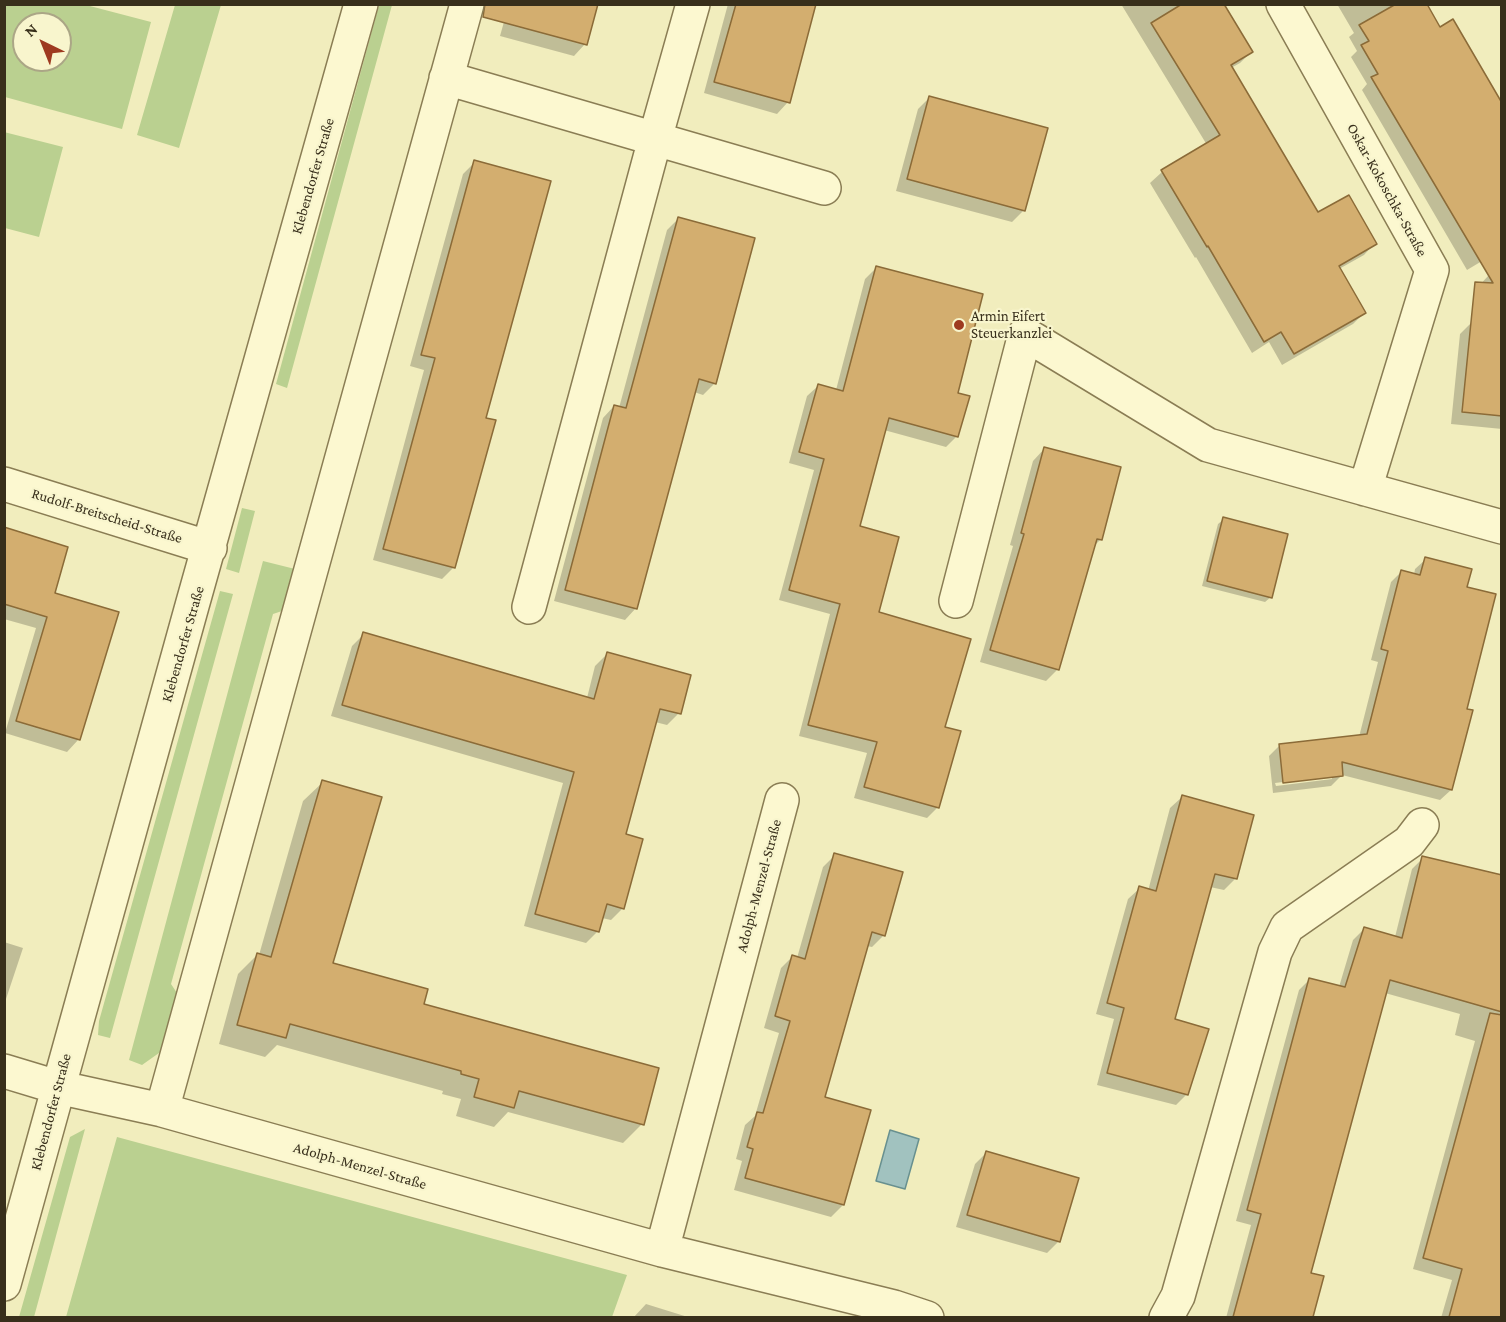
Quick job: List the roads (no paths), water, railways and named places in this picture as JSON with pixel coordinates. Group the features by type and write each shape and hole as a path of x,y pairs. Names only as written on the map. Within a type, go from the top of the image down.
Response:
{"street":[{"name":"Klebendorfer Straße","path":"4,1284 57,1087 361,4"},
{"path":"162,1110 466,4"},
{"path":"528,607 693,4"},
{"name":"Oskar-Kokoschka-Straße","path":"1283,4 1432,270 1365,489"},
{"path":"446,78 824,188"},
{"path":"956,601 1026,334 1208,445 1502,527"},
{"name":"Rudolf-Breitscheid-Straße","path":"4,484 210,548"},
{"name":"Adolph-Menzel-Straße","path":"662,1250 782,800"},
{"path":"1166,1317 1178,1296 1275,952 1287,927 1409,842 1422,825"},
{"name":"Adolph-Menzel-Straße","path":"4,1071 57,1087 162,1110 892,1312 927,1317"}],"water":[{"path":"890,1130 919,1139 905,1189 876,1181"}],"place":[{"name":"Armin Eifert Steuerkanzlei","path":"959,325"}]}
